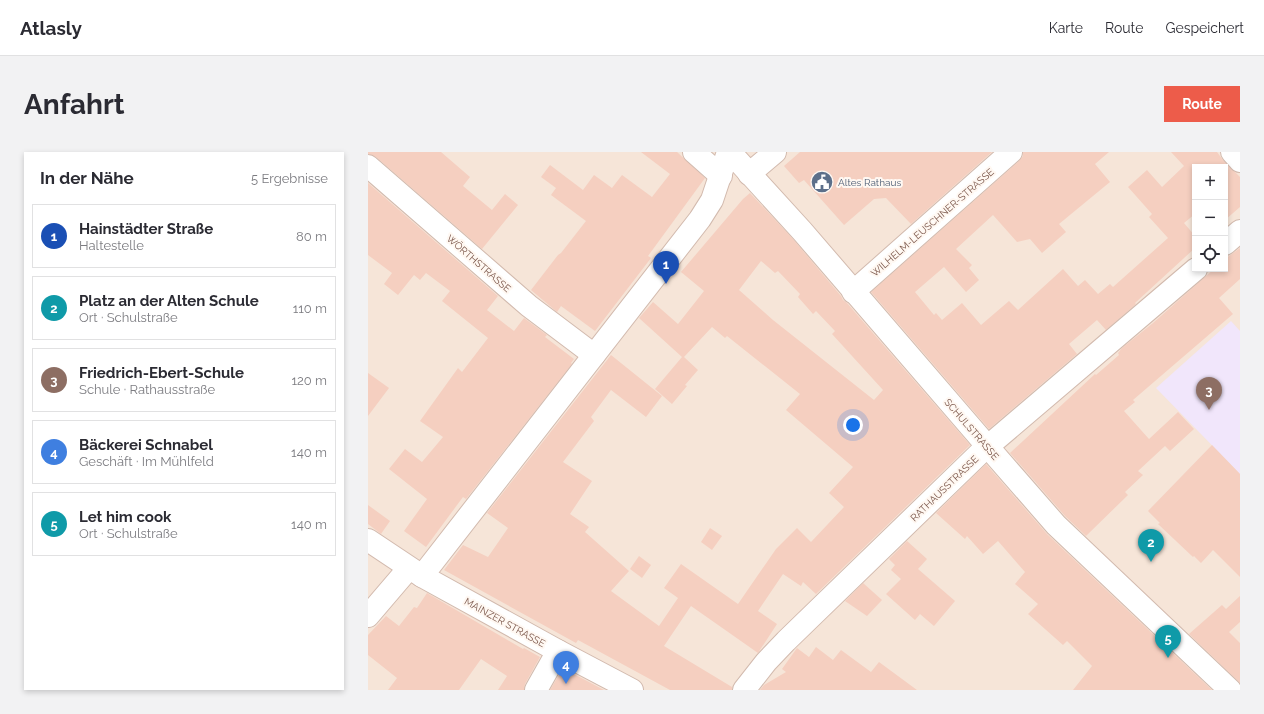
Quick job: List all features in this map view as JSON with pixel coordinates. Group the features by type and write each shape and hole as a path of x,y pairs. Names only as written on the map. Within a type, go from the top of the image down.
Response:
{"street":[{"path":"694,152 721,176"},
{"path":"368,616 415,572 594,355 700,219 712,200 729,152"},
{"name":"SCHULSTRASSE","path":"729,152 802,231 988,447 1071,540 1230,690"},
{"path":"749,174 775,152"},
{"name":"WILHELM-LEUSCHNER-STRASSE","path":"859,298 1011,152"},
{"path":"1232,152 1240,161"},
{"name":"WÖRTHSTRASSE","path":"368,166 529,306 594,355"},
{"path":"1228,241 1240,231"},
{"name":"RATHAUSSTRASSE","path":"744,690 766,662 786,641 980,453 1192,272"},
{"name":"MAINZER STRASSE","path":"368,540 415,572 632,690"},
{"path":"536,690 558,651"}],"shaded area":[{"path":"368,152 1240,152 1240,690 368,690"},
{"path":"1231,321 1240,331 1240,474 1156,388"}],"building":[{"path":"368,152 441,152 470,177 463,186 492,210 505,194 518,205 482,249 376,157 368,154"},
{"path":"641,152 677,152 705,178 648,256 651,258 595,331 561,306 557,312 531,290 586,221 551,195 556,188 541,177 550,165 583,190 594,175 612,188 622,175 652,197 670,174"},
{"path":"800,152 992,152 911,224 886,198 874,199 844,225 804,180 799,183 784,166"},
{"path":"1023,152 1109,152 1095,164 1110,182 1059,224 1066,232 1042,253 1030,239 1017,242 993,215 956,249 972,265 969,268 979,280 966,292 944,267 915,292 934,315 936,313 942,320 962,303 981,325 1009,301 1018,310 1063,269 1078,286 1085,280 1098,294 1110,284 1113,287 1168,238 1149,217 1152,214 1128,187 1147,170 1162,187 1184,166 1171,152 1217,152 1227,164 1192,164 1192,216 1184,223 1192,232 1192,251 1135,303 1136,304 1106,330 1097,320 1069,344 1077,354 989,429 871,292 1023,156"},
{"path":"1228,165 1240,177 1240,207 1228,217"},
{"path":"368,183 498,296 487,310 514,331 524,318 547,335 545,337 574,359 571,363 572,364 466,499 463,497 426,547 404,531 427,499 389,469 405,449 422,462 443,437 420,421 458,368 462,372 488,338 442,301 450,291 426,273 420,280 414,275 398,295 384,284 392,273 368,255"},
{"path":"750,193 793,239 843,300 970,445 816,594 803,582 801,586 783,574 758,611 777,624 758,653 691,606 664,646 732,687 732,690 670,690 578,640 576,643 444,570 463,545 488,557 508,528 487,513 611,355 662,396 646,417 611,390 591,417 594,421 563,462 592,481 570,514 589,527 585,532 629,571 611,591 659,626 678,598 664,588 681,564 738,604 776,549 797,528 811,542 844,507 829,493 853,467 786,410 800,394 727,336 725,338 712,327 684,357 698,370 685,385 687,386 672,404 655,389 682,357 639,318 653,302 678,324 704,291 681,272 743,199","holes":["761,261 775,273 778,271 800,294 798,297 813,314 816,311 835,331 832,334 883,390 874,400 773,320 739,290"]},
{"path":"1240,248 1240,279 1219,298 1233,314 1133,400 1135,402 1124,411 1149,439 1178,412 1194,429 1170,451 1165,446 1138,471 1143,475 1125,492 1128,495 1086,536 1065,516 1010,453 1095,374 1096,375 1119,355 1118,353 1122,348 1153,323 1211,272 1228,272 1228,257"},
{"path":"368,373 389,388 368,416"},
{"path":"1212,445 1240,474 1240,577 1213,550 1201,563 1158,524 1160,523 1148,511"},
{"path":"986,464 1047,534 1212,690 1073,690 1092,666 1067,641 1063,645 1028,614 1038,604 1015,584 1025,572 998,541 983,554 967,536 965,539 936,513"},
{"path":"368,505 390,521 381,534 368,524"},
{"path":"710,528 722,536 712,550 701,542"},
{"path":"907,541 927,559 918,569 955,601 934,626 920,614 915,620 886,594 901,579 891,570 895,565 889,559"},
{"path":"639,556 651,565 642,578 630,569"},
{"path":"863,583 882,600 867,616 845,601"},
{"path":"427,593 523,649 524,648 540,657 525,684 524,690 498,690 507,676 481,659 459,690 388,690 397,678 368,655 368,635 386,616 399,626 414,607 417,608"},
{"path":"1240,596 1240,622 1229,632 1240,643 1240,683 1189,634 1222,605 1226,609"},
{"path":"816,647 833,660 841,650 871,672 879,662 917,690 760,690 764,685 786,672 782,669 797,648 809,657"},
{"path":"563,668 572,673 604,690 550,690"}],"place":[{"name":"Altes Rathaus","path":"822,182"},
{"name":"Hainstädter Straße","path":"666,284"},
{"name":"Friedrich-Ebert-Schule","path":"1209,410"},
{"name":"Platz an der Alten Schule","path":"1151,562"},
{"name":"Let him cook","path":"1168,658"},
{"name":"Bäckerei Schnabel","path":"566,684"}]}
